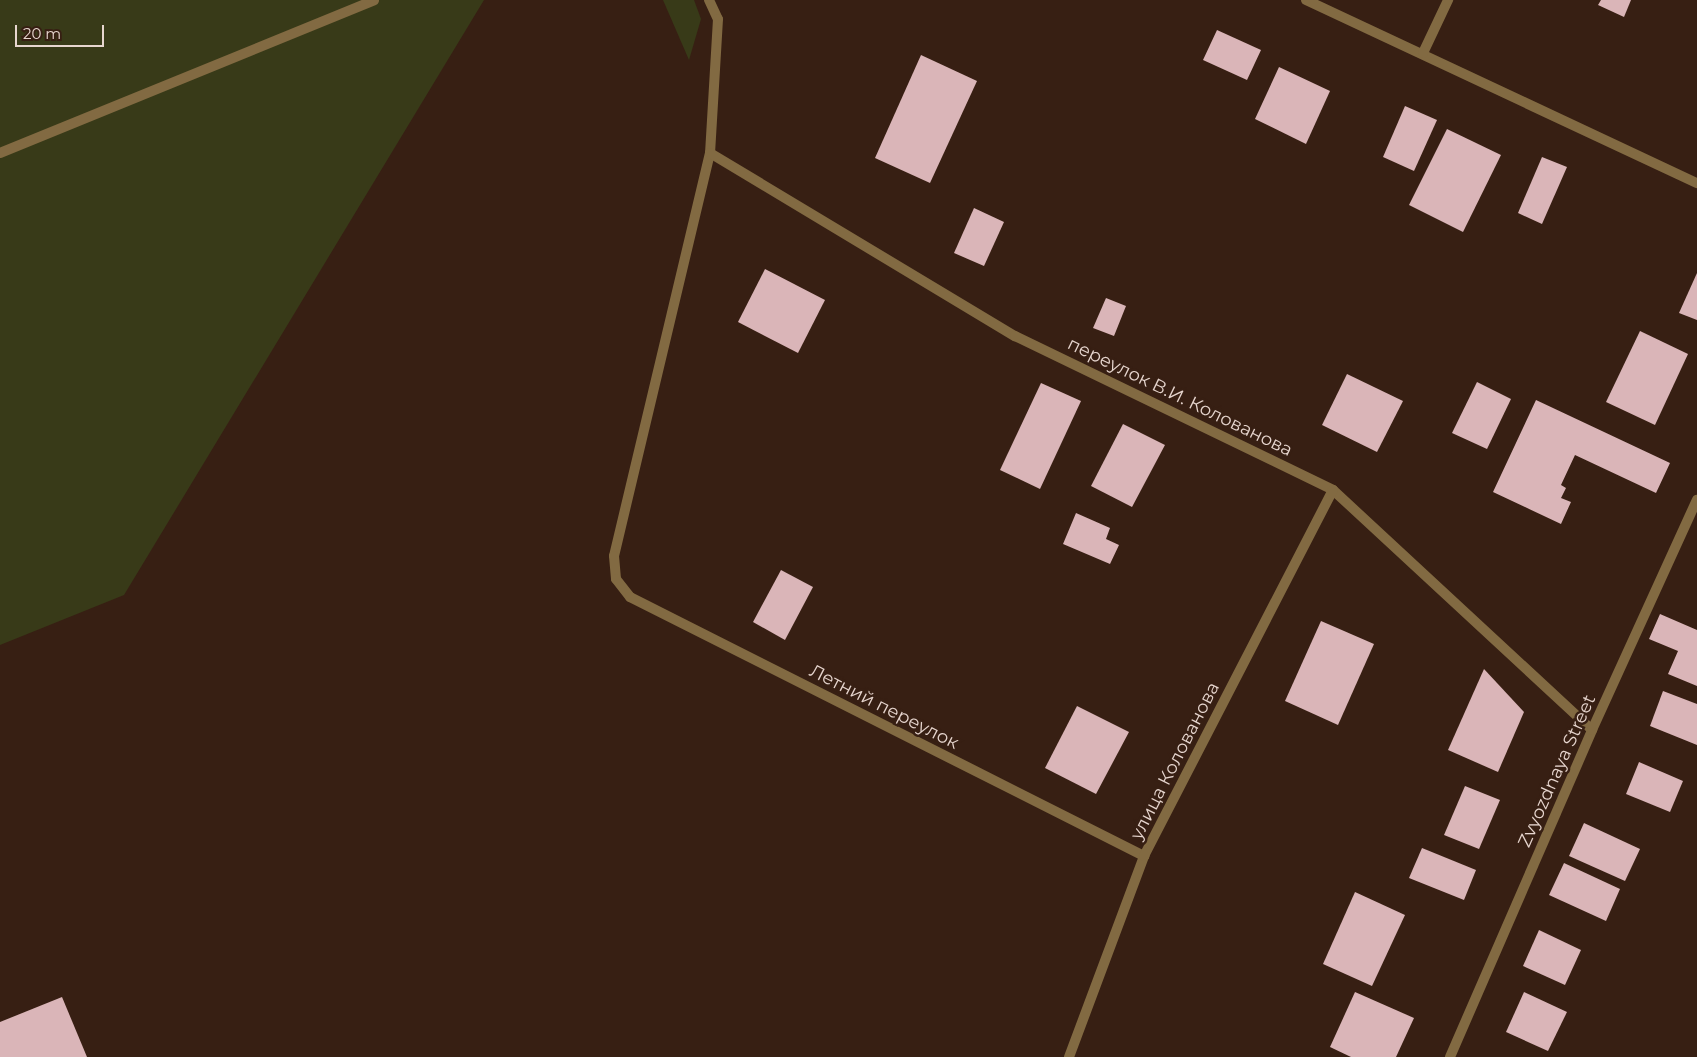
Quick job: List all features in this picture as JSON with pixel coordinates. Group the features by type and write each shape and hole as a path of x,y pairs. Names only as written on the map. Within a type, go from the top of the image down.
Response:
{"street":[{"path":"0,153 374,0"},
{"path":"709,0 718,19 710,153"},
{"path":"1306,0 1423,53 1697,183"},
{"path":"1423,53 1448,0"},
{"name":"переулок В.И. Колованова","path":"710,153 1015,336 1333,490 1592,730"},
{"name":"Летний переулок","path":"710,153 614,556 616,579 630,597 1144,856"},
{"name":"улица Колованова","path":"1070,1057 1144,856 1333,490"},
{"name":"Zvyozdnaya Street","path":"1450,1057 1592,730 1697,500"}],"green space":[{"path":"0,0 484,0 124,595 0,645"},
{"path":"663,0 694,0 701,19 689,60"}],"building":[{"path":"1601,0 1631,0 1624,17 1598,5"},
{"path":"1217,30 1261,50 1247,80 1203,60"},
{"path":"921,55 977,81 930,183 875,158"},
{"path":"1279,67 1330,91 1306,144 1255,119"},
{"path":"1405,106 1437,120 1414,171 1383,157"},
{"path":"1447,129 1501,155 1463,232 1409,205"},
{"path":"1542,157 1567,167 1542,224 1518,213"},
{"path":"974,208 1004,222 984,266 954,253"},
{"path":"765,269 825,300 798,353 738,322"},
{"path":"1697,273 1697,320 1679,313"},
{"path":"1106,298 1126,306 1114,336 1093,328"},
{"path":"1640,331 1688,354 1655,425 1606,402"},
{"path":"1347,374 1403,401 1377,452 1322,425"},
{"path":"1477,382 1511,399 1487,449 1452,433"},
{"path":"1041,383 1081,401 1040,489 1000,470"},
{"path":"1536,400 1670,463 1656,493 1575,455 1561,485 1566,488 1561,498 1571,502 1561,524 1493,492"},
{"path":"1123,424 1165,445 1132,507 1091,486"},
{"path":"1076,513 1110,528 1106,539 1119,545 1110,564 1063,544"},
{"path":"781,570 813,587 785,640 753,622"},
{"path":"1660,614 1697,630 1697,686 1668,674 1678,651 1649,639"},
{"path":"1321,621 1374,644 1338,725 1285,701"},
{"path":"1484,669 1524,712 1498,772 1448,750"},
{"path":"1663,691 1697,704 1697,745 1650,726"},
{"path":"1077,706 1129,732 1096,794 1045,768"},
{"path":"1639,762 1683,781 1670,812 1626,794"},
{"path":"1465,786 1500,800 1479,849 1444,835"},
{"path":"1584,823 1640,849 1625,881 1569,856"},
{"path":"1422,848 1476,870 1464,900 1409,878"},
{"path":"1564,863 1620,889 1606,921 1549,895"},
{"path":"1355,892 1405,915 1372,986 1323,964"},
{"path":"1539,930 1581,950 1565,985 1523,966"},
{"path":"1355,992 1414,1018 1396,1057 1351,1057 1330,1047"},
{"path":"1524,992 1567,1012 1548,1051 1506,1032"},
{"path":"62,997 87,1057 0,1057 0,1022"}]}
